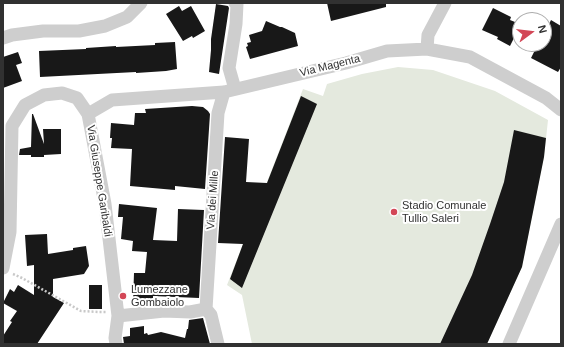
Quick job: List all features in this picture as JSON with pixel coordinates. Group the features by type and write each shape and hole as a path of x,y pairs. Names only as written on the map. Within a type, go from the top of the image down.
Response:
{"street":[{"path":"3,38 12,35 43,31 79,31 105,26 128,17 140,3"},
{"path":"230,91 229,68 236,24 237,4 235,3"},
{"path":"427,49 428,35 445,3"},
{"name":"Via Magenta","path":"88,114 112,100 230,91 346,63 387,51 427,49 470,57 546,98 561,110"},
{"name":"Via dei Mille","path":"218,344 211,316 206,308 218,113 230,91"},
{"name":"Via Giuseppe Garibaldi","path":"5,265 10,232 12,126 25,105 44,95 62,93 77,98 88,114 105,204 118,313 115,338 116,344"},
{"path":"510,344 561,224"},
{"path":"118,313 164,310 190,312 206,308"}],"path":[{"path":"5,265 22,278 81,311 118,313"}],"shaded area":[{"name":"Stadio Comunale Tullio Saleri","path":"398,67 433,70 495,91 548,120 544,157 522,267 487,344 252,344 242,295 227,285 303,89 323,96 327,84 362,74"}],"building":[{"path":"327,3 386,3 386,7 331,21"},
{"path":"216,4 228,6 229,8 219,74 209,72 211,39"},
{"path":"179,6 182,11 191,6 205,31 193,38 192,36 183,41 166,14"},
{"path":"493,8 511,17 512,42 510,46 497,39 498,37 482,30"},
{"path":"266,21 295,33 298,46 250,59 246,47 248,46 247,43 251,42 249,35 262,31"},
{"path":"552,21 561,26 561,67 558,72 531,58 534,52 552,52"},
{"path":"175,42 177,69 136,73 40,77 39,51 155,45 155,43"},
{"path":"18,52 22,63 16,65 22,81 3,88 3,57"},
{"path":"301,96 317,104 242,288 230,279 243,244 218,243 225,137 249,139 246,182 267,183"},
{"path":"192,106 203,107 210,114 205,189 175,186 175,190 130,186 132,149 111,148 111,123 134,125 135,113 146,113 145,109"},
{"path":"32,114 44,144 43,129 61,129 61,154 44,155 44,157 19,155 20,149 31,147"},
{"path":"514,130 546,138 544,157 522,267 487,344 440,344 472,275 490,224 504,182"},
{"path":"119,204 157,208 153,240 177,241 178,209 204,210 199,298 153,296 153,304 133,303 134,273 145,273 147,252 132,251 133,241 121,239 123,217 118,217"},
{"path":"47,234 48,254 73,250 73,248 86,246 89,266 84,274 53,279 53,297 64,303 37,344 3,344 3,336 12,322 10,321 17,311 3,303 10,289 14,292 18,285 34,295 34,265 27,266 25,235"},
{"path":"89,285 102,285 102,309 89,309"},
{"path":"203,318 210,344 124,344 123,337 130,336 130,328 144,326 144,334 147,333 148,335 161,332 185,338 189,320"}],"place":[{"name":"Stadio Comunale Tullio Saleri","path":"394,212"},
{"name":"Lumezzane Gombaiolo","path":"123,296"}]}
